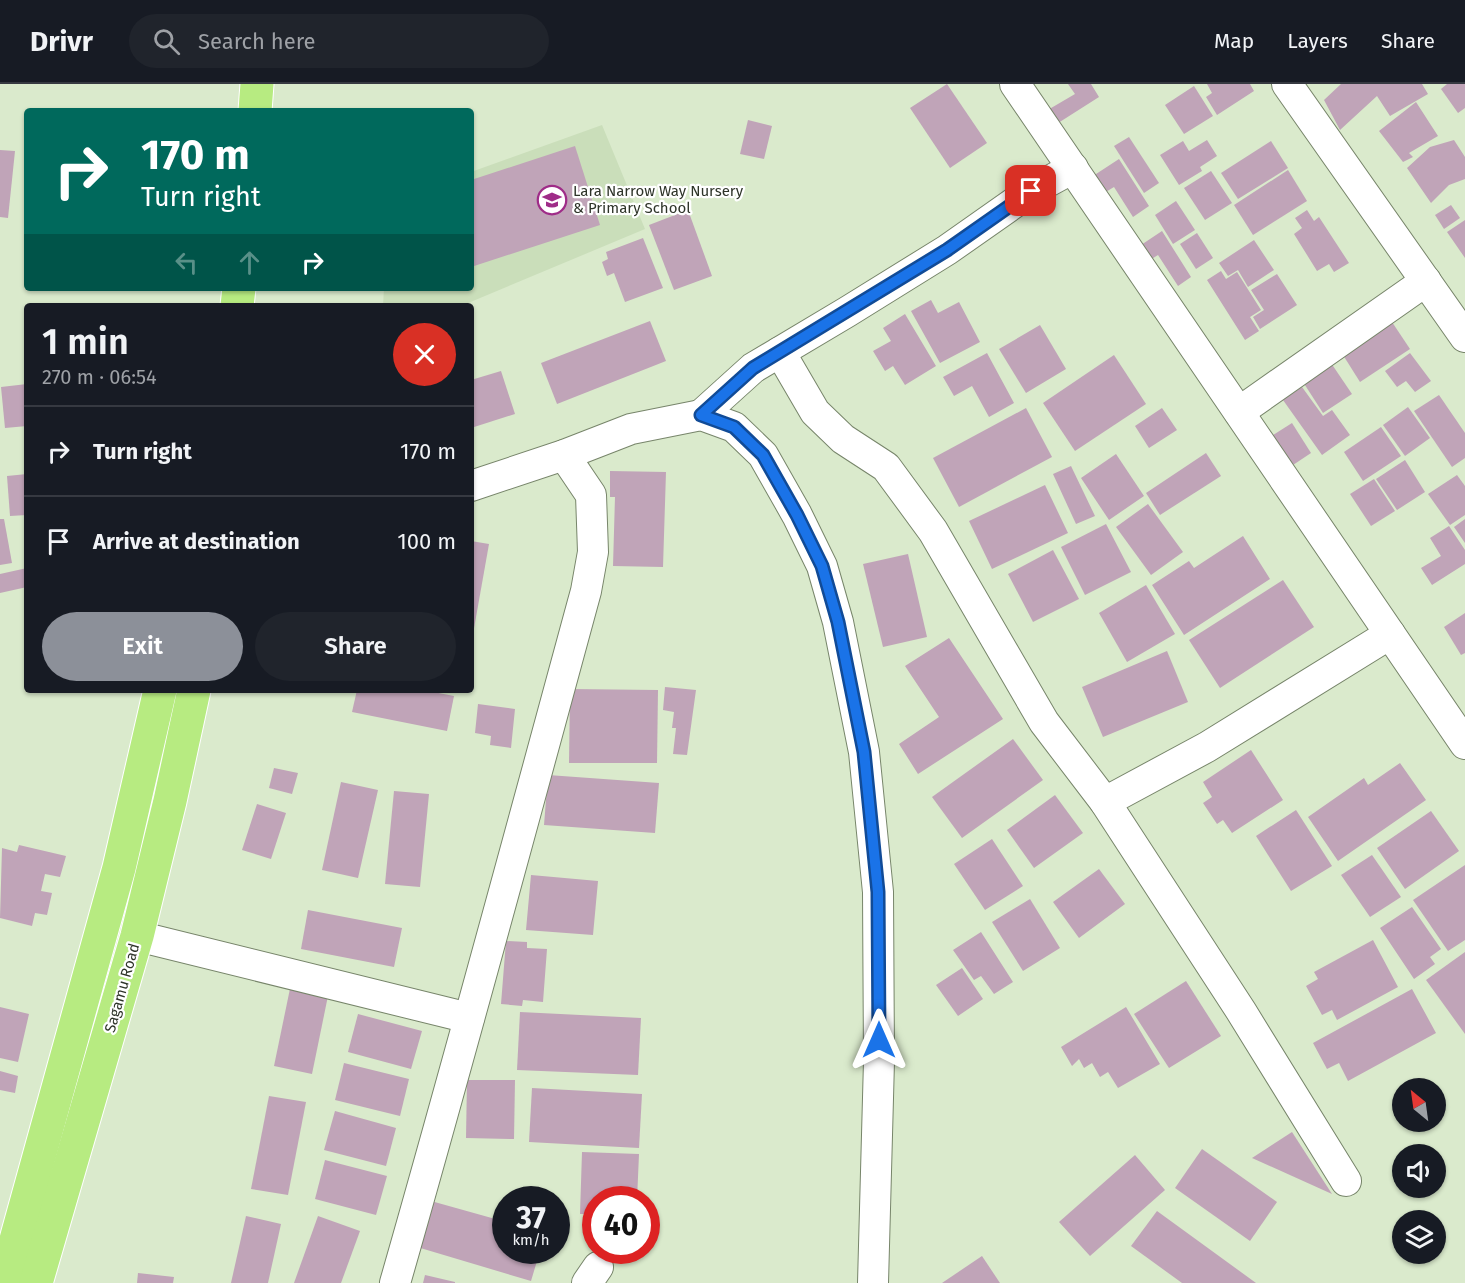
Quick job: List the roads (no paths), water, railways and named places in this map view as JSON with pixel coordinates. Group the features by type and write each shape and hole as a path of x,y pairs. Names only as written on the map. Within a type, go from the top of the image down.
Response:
{"highway":[{"path":"255,108 257,84"},
{"name":"Sagamu Road","path":"12,1276 119,867 159,693"},
{"name":"Sagamu Road","path":"12,1276 137,936 193,693"},
{"path":"136,793 170,801"}],"street":[{"path":"1015,84 1465,744"},
{"path":"1287,84 1465,337"},
{"path":"474,485 564,455 631,429 701,415 753,368 947,250 1031,191 1072,168"},
{"path":"1239,412 1426,281"},
{"path":"780,352 815,412 843,439 886,467 933,531 1044,722 1105,802 1241,1011 1346,1181"},
{"path":"701,415 734,427 763,455 797,515 822,566 838,622 864,752 878,892 879,1061 873,1283"},
{"path":"395,1283 583,602 593,552 591,495 564,455"},
{"path":"1105,802 1207,747 1390,634"},
{"path":"137,936 469,1018"}],"place":[{"name":"Lara Narrow Way Nursery & Primary School","path":"552,200"}]}
